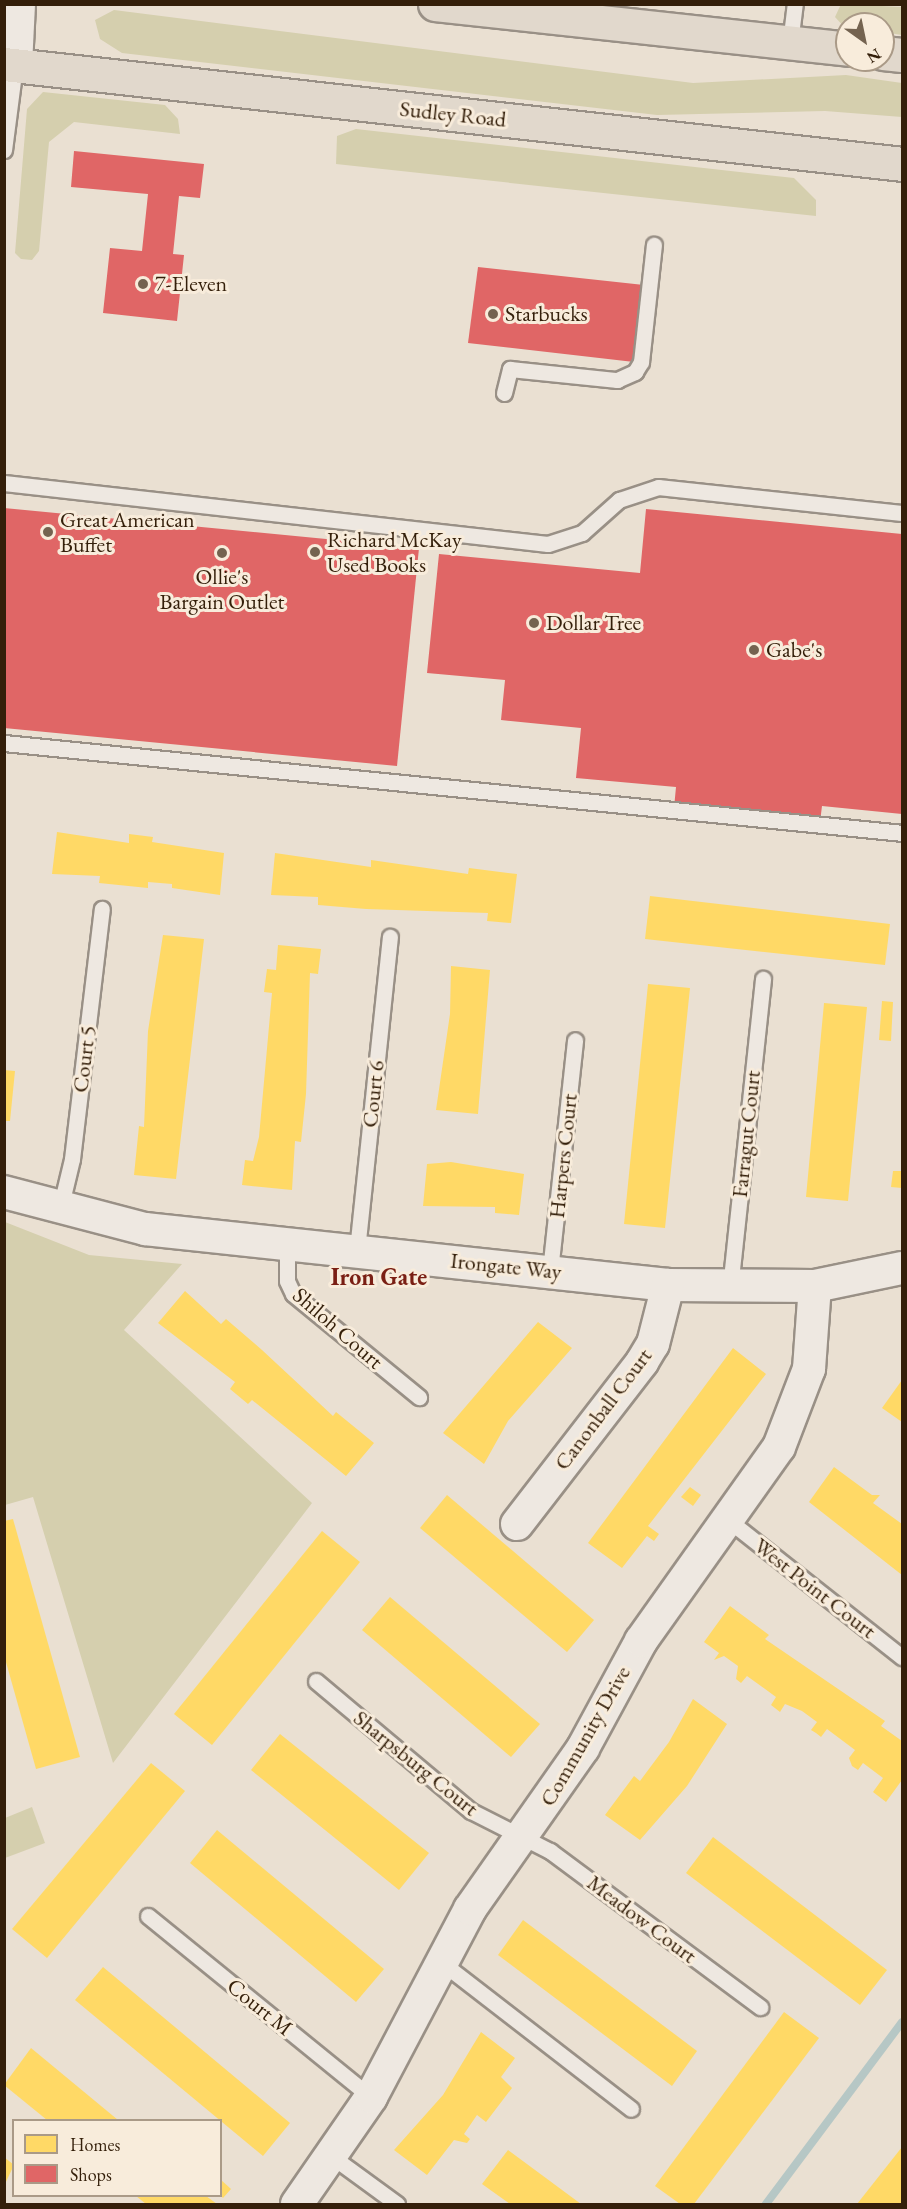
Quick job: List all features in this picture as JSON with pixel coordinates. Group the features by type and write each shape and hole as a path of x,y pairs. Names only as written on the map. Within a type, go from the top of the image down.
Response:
{"main road":[{"path":"435,4 835,48"},
{"name":"Sudley Road","path":"10,64 903,164"}],"street":[{"path":"10,64 18,4"},
{"name":"Irongate Way","path":"4,1192 60,1209 145,1229 668,1285 730,1288 815,1286 903,1268"},
{"name":"Canonball Court","path":"517,1524 642,1362 653,1344 668,1285"},
{"name":"Community Drive","path":"297,2205 334,2157 371,2097 470,1909 583,1748 641,1641 779,1448 797,1410 812,1348 815,1286"}],"lane":[{"path":"790,43 795,4"},
{"path":"4,150 10,64"},
{"path":"504,393 510,369 617,380 635,372 641,362 654,245"},
{"path":"4,483 548,544 582,533 619,500 658,486 903,513"},
{"path":"4,742 903,833"},
{"name":"Court 5","path":"60,1209 72,1159 102,909"},
{"name":"Court 6","path":"357,1250 390,937"},
{"name":"Farragut Court","path":"730,1288 763,979"},
{"name":"Harpers Court","path":"550,1271 575,1041"},
{"name":"Shiloh Court","path":"287,1245 287,1281 293,1294 419,1397"},
{"name":"West Point Court","path":"727,1519 903,1657"},
{"name":"Sharpsburg Court","path":"316,1681 471,1811 522,1838"},
{"name":"Meadow Court","path":"522,1838 550,1851 760,2007"},
{"name":"Court M","path":"148,1916 371,2097"},
{"path":"441,1962 631,2109"},
{"path":"334,2157 397,2205"}],"shaded area":[{"path":"841,4 902,7 902,35 895,34 895,12 837,12"},
{"path":"114,10 693,83 846,75 902,83 902,117 825,111 657,115 122,53 100,39 95,20"},
{"path":"43,92 165,105 178,119 180,134 74,122 49,142 39,251 32,260 21,259 15,253 27,109"},
{"path":"356,129 794,178 816,200 816,216 336,164 337,136"},
{"path":"5,1222 89,1255 182,1264 124,1330 312,1503 113,1763 33,1497 5,1505"},
{"path":"32,1807 45,1843 5,1858 5,1818"}],"building: Homes":[{"path":"57,832 129,843 129,834 153,837 152,842 224,853 220,895 172,888 172,884 148,882 148,888 99,883 100,876 52,874"},
{"path":"275,853 371,867 371,860 468,874 469,868 517,874 511,923 487,921 488,913 366,909 318,905 318,897 271,895"},
{"path":"650,896 890,924 885,965 645,939"},
{"path":"163,935 204,939 176,1179 134,1175 139,1126 144,1127 148,1031"},
{"path":"278,945 321,949 318,974 310,973 306,1094 301,1142 295,1141 292,1190 242,1185 245,1160 253,1161 259,1137 272,993 264,992 267,969 276,970"},
{"path":"451,966 490,970 478,1114 436,1110 450,1014"},
{"path":"648,984 690,988 665,1228 624,1224"},
{"path":"882,1001 893,1002 891,1041 879,1040"},
{"path":"824,1003 867,1007 848,1201 806,1197"},
{"path":"4,1070 15,1071 10,1121 4,1121"},
{"path":"451,1162 524,1174 519,1215 495,1213 495,1207 423,1206 427,1164"},
{"path":"893,1171 902,1171 902,1188 891,1187"},
{"path":"185,1291 221,1324 226,1319 333,1416 336,1412 374,1443 346,1476 252,1400 248,1404 230,1389 235,1382 158,1323"},
{"path":"538,1322 572,1348 508,1421 484,1464 443,1433"},
{"path":"733,1348 766,1374 648,1526 659,1534 654,1541 647,1536 622,1568 588,1543"},
{"path":"902,1380 902,1422 882,1408"},
{"path":"834,1467 872,1495 880,1495 873,1503 902,1524 902,1575 809,1502"},
{"path":"690,1487 701,1495 693,1506 681,1497"},
{"path":"447,1495 594,1620 567,1652 420,1528"},
{"path":"13,1519 80,1757 36,1769 4,1655 4,1521"},
{"path":"322,1531 360,1562 212,1745 174,1714"},
{"path":"390,1597 540,1724 511,1757 362,1630"},
{"path":"730,1606 769,1635 765,1639 885,1721 881,1726 902,1741 902,1780 886,1802 873,1792 883,1778 863,1763 858,1770 852,1766 849,1758 855,1750 827,1729 821,1737 811,1730 817,1722 802,1711 785,1704 780,1712 771,1705 776,1697 747,1676 741,1683 736,1679 738,1666 724,1656 714,1660 719,1653 704,1642"},
{"path":"693,1699 727,1724 687,1786 640,1840 605,1815 634,1776 640,1781 669,1742"},
{"path":"280,1734 429,1853 399,1890 251,1770"},
{"path":"151,1763 185,1791 47,1958 12,1929"},
{"path":"217,1830 384,1969 356,2002 190,1863"},
{"path":"713,1837 887,1970 860,2005 686,1873"},
{"path":"523,1920 697,2051 672,2086 498,1955"},
{"path":"103,1967 290,2123 263,2156 222,2122 222,2119 218,2119 75,2000"},
{"path":"784,2012 819,2038 694,2204 680,2204 655,2186"},
{"path":"481,2032 515,2058 501,2077 512,2088 486,2122 477,2115 464,2134 470,2139 467,2143 454,2140 427,2175 394,2150 443,2095"},
{"path":"31,2048 117,2119 46,2119 4,2085"},
{"path":"902,2147 902,2204 857,2204"},
{"path":"508,2150 581,2204 510,2204 482,2184"},
{"path":"4,2157 12,2163 12,2169 4,2186"},
{"path":"222,2181 231,2189 222,2197"},
{"path":"137,2197 207,2197 217,2204 146,2204"}],"building: Shops":[{"path":"74,151 204,164 200,198 179,196 173,254 184,255 177,321 103,313 110,248 142,251 148,194 71,187"},
{"path":"478,267 644,285 634,362 468,343"},
{"path":"4,508 419,548 397,766 4,728"},
{"name":"Gabe's","path":"646,509 902,534 902,814 822,806 820,822 674,808 676,787 576,778 581,728 501,720 505,680 427,673 439,554 640,573"}],"waterway":[{"path":"766,2204 902,2022"}],"place":[{"name":"7-Eleven","path":"143,284"},
{"name":"Starbucks","path":"493,314"},
{"name":"Great American Buffet","path":"48,532"},
{"name":"Richard McKay Used Books","path":"315,552"},
{"name":"Ollie's Bargain Outlet","path":"222,553"},
{"name":"Dollar Tree","path":"534,623"},
{"name":"Gabe's","path":"754,650"}],"district":[{"name":"Iron Gate","path":"379,1277"}]}
